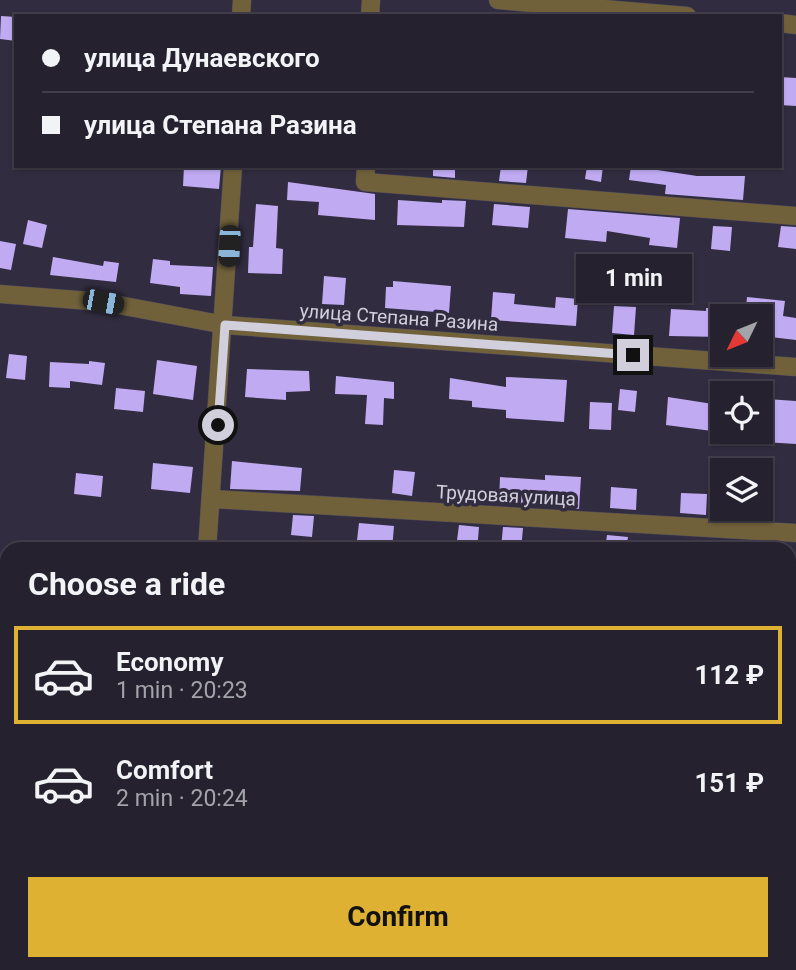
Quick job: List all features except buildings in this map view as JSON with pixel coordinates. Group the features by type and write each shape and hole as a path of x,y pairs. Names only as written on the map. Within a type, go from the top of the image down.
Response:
{"street":[{"path":"498,0 663,14"},
{"path":"208,542 225,325 233,168"},
{"path":"366,168 365,182 796,216"},
{"name":"улица Степана Разина","path":"0,294 103,302 225,325 796,367"},
{"name":"Трудовая улица","path":"213,499 796,533"}],"route":[{"path":"218,425 225,325 633,355"}]}
